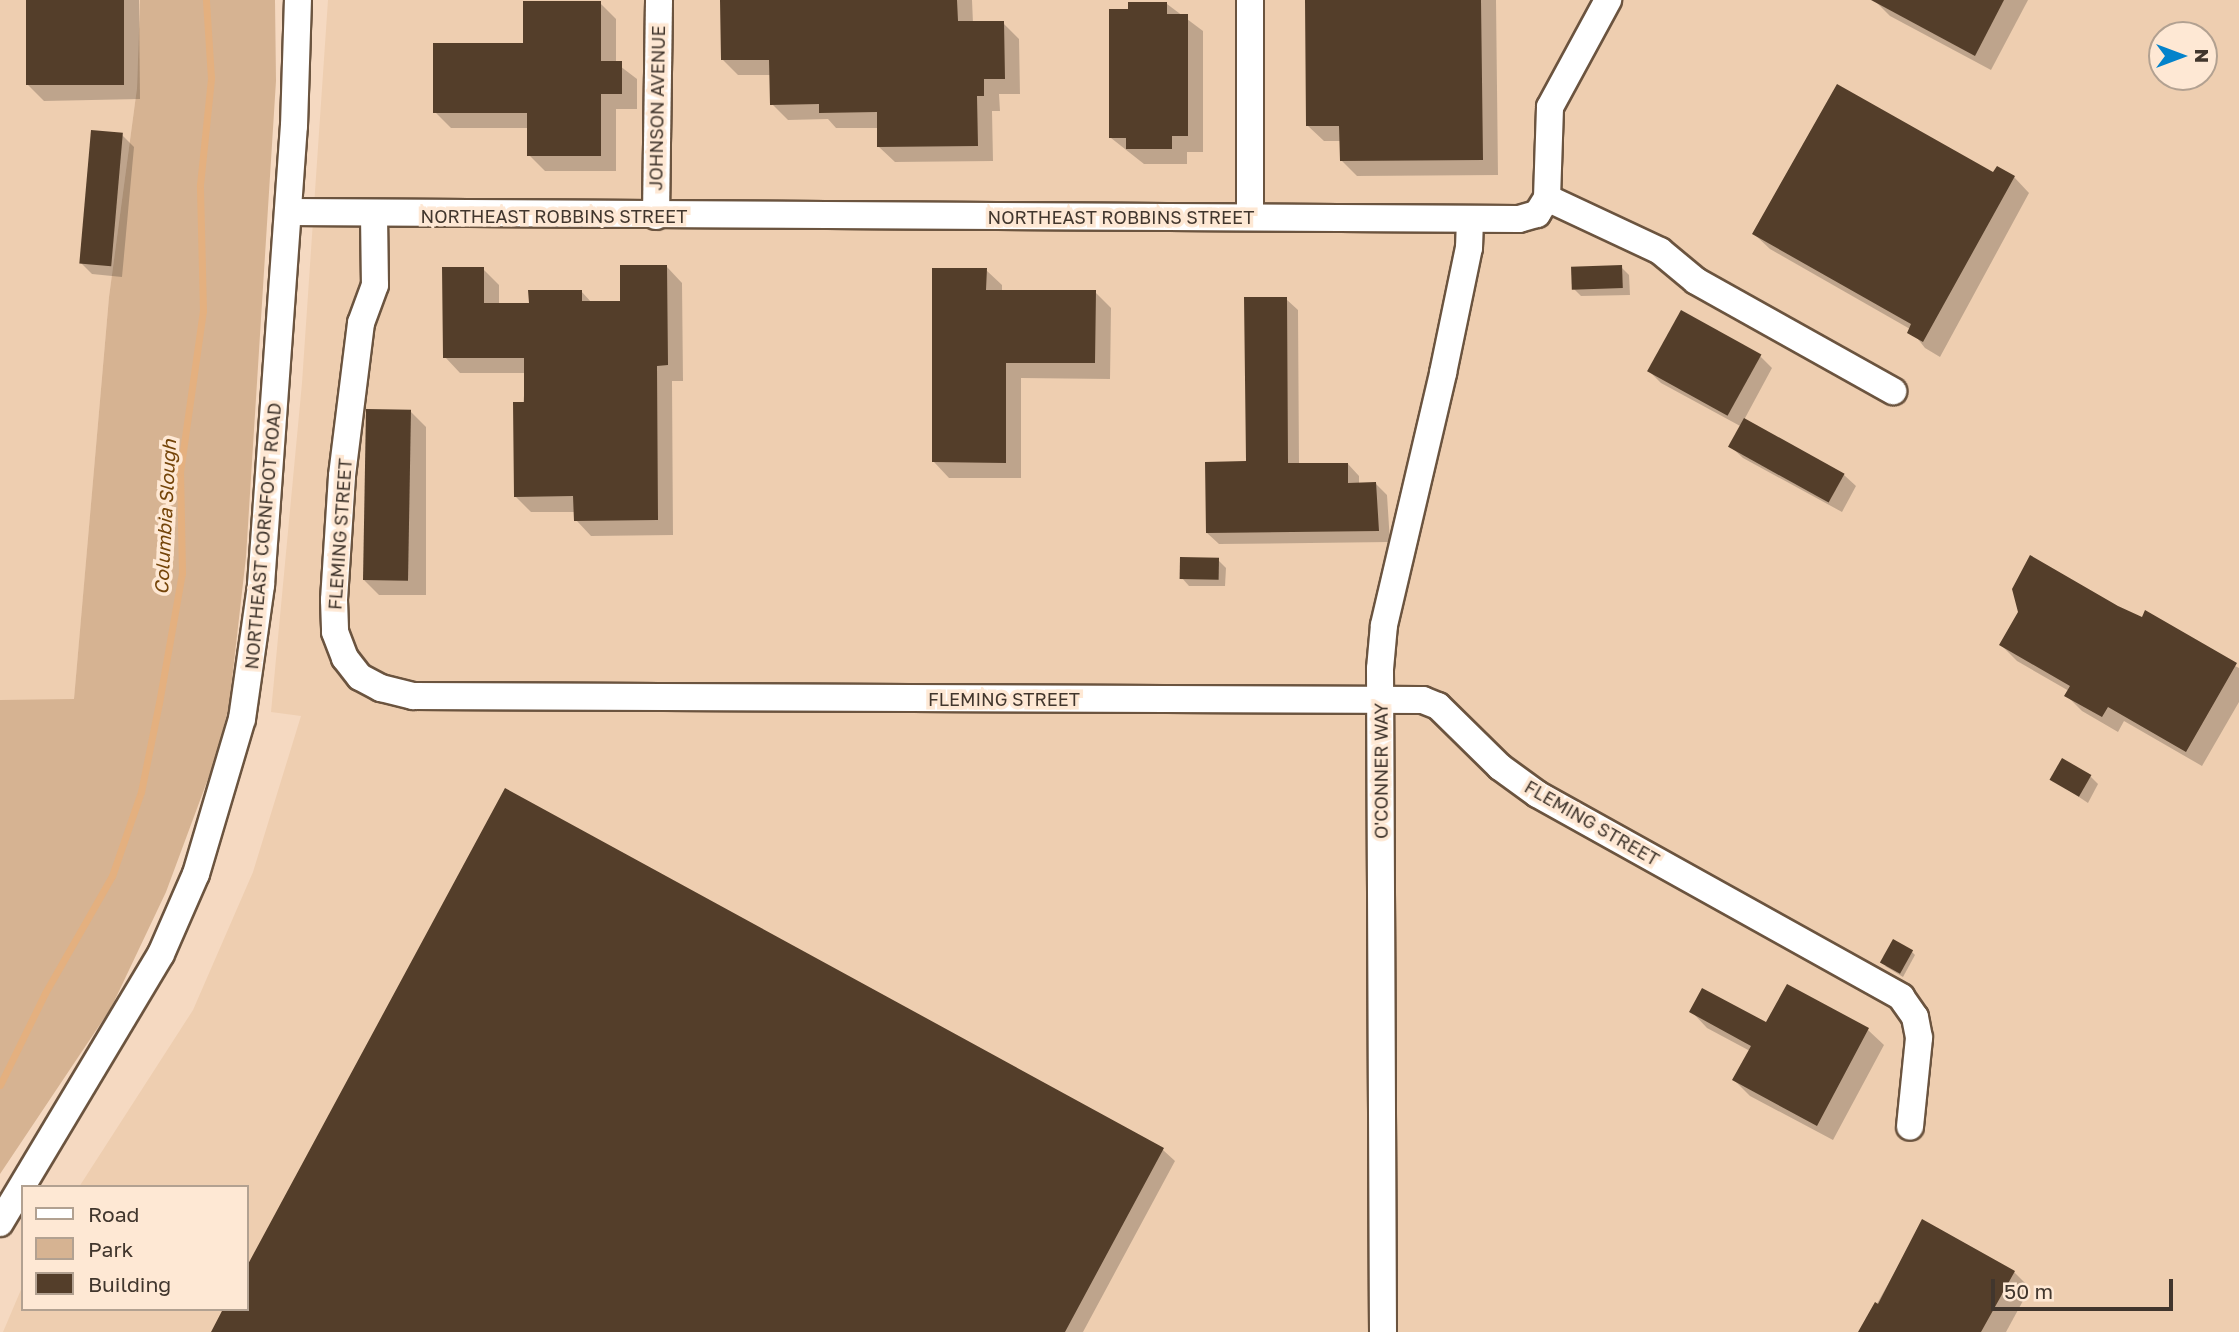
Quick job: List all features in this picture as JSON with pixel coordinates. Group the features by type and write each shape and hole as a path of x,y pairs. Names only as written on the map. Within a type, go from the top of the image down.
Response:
{"street":[{"name":"NORTHEAST CORNFOOT ROAD","path":"23,1185 161,954 196,874 230,768 257,631 288,212 298,0"},
{"name":"JOHNSON AVENUE","path":"656,216 659,0"},
{"path":"1250,0 1250,217"},
{"path":"1608,0 1550,107 1548,198 1660,251 1696,281 1892,391"},
{"name":"NORTHEAST ROBBINS STREET","path":"288,212 374,215 1519,219 1537,214 1548,198"},
{"name":"FLEMING STREET","path":"374,215 375,285 361,323 342,476 334,600 335,632 345,658 360,677 381,688 413,696 1423,699 1438,706 1500,767 1537,794 1901,997 1915,1017 1919,1038 1910,1127"},
{"name":"O'CONNER WAY","path":"1383,1332 1381,697 1384,625 1443,373 1469,248 1470,219"},
{"name":"NORTHEAST CORNFOOT ROAD","path":"0,1223 21,1188"}],"shaded area":[{"path":"0,0 140,0 137,88 109,297 74,700 0,700"},
{"path":"328,0 2239,0 2239,1332 3,1332 21,1290 21,1311 248,1311 248,1185 80,1185 193,1010 253,872 301,716 271,712 302,383"}],"green space":[{"path":"140,0 275,0 276,81 246,557 229,706 215,760 166,892 111,1008 0,1174 0,700 74,699 109,297 137,88"}],"building":[{"path":"26,0 124,0 124,85 26,85"},
{"path":"720,0 957,0 958,21 1004,21 1005,79 984,79 984,96 977,96 978,146 877,147 877,112 819,113 819,104 770,105 769,60 721,60"},
{"path":"1305,0 1481,0 1483,160 1340,161 1339,126 1306,126"},
{"path":"1871,0 2004,0 1975,56"},
{"path":"523,1 601,1 601,61 622,61 622,94 601,94 601,156 527,156 527,113 433,113 433,43 523,43"},
{"path":"1128,2 1167,2 1167,14 1188,14 1188,136 1172,136 1172,149 1126,149 1126,138 1109,138 1109,9 1128,9"},
{"path":"1837,84 1993,172 1997,166 2015,176 1923,342 1907,333 1911,324 1752,234"},
{"path":"91,130 123,133 111,266 79,263"},
{"path":"620,265 667,265 668,365 657,366 658,520 574,521 573,496 514,497 513,402 524,402 524,358 443,358 442,267 484,267 484,303 529,303 528,290 582,290 582,301 620,301"},
{"path":"1622,265 1623,288 1572,290 1571,267"},
{"path":"932,268 987,268 986,290 1096,290 1095,363 1006,363 1006,463 932,462"},
{"path":"1244,297 1287,297 1288,463 1348,463 1348,483 1376,482 1379,531 1206,533 1205,462 1246,461"},
{"path":"1681,310 1761,355 1728,416 1647,371"},
{"path":"366,409 411,410 408,581 363,580"},
{"path":"1744,418 1845,474 1829,503 1728,447"},
{"path":"2030,555 2118,606 2142,617 2145,610 2237,663 2186,752 2108,707 2102,717 2064,696 2070,686 1999,645 2018,612 2012,589"},
{"path":"1180,557 1219,558 1219,580 1180,579"},
{"path":"2062,758 2091,775 2079,797 2050,780"},
{"path":"505,788 1164,1148 1065,1332 211,1332 222,1311 248,1311 248,1264"},
{"path":"1893,939 1913,950 1900,974 1880,963"},
{"path":"1787,984 1869,1028 1817,1126 1732,1080 1751,1046 1689,1012 1702,988 1766,1022"},
{"path":"1922,1219 2015,1271 1981,1332 1858,1332 1875,1302 1878,1304"}],"waterway":[{"name":"Columbia Slough","path":"0,1085 45,993 112,876 141,792 159,703 182,573 180,472 203,311 200,185 211,78 206,0"}]}
